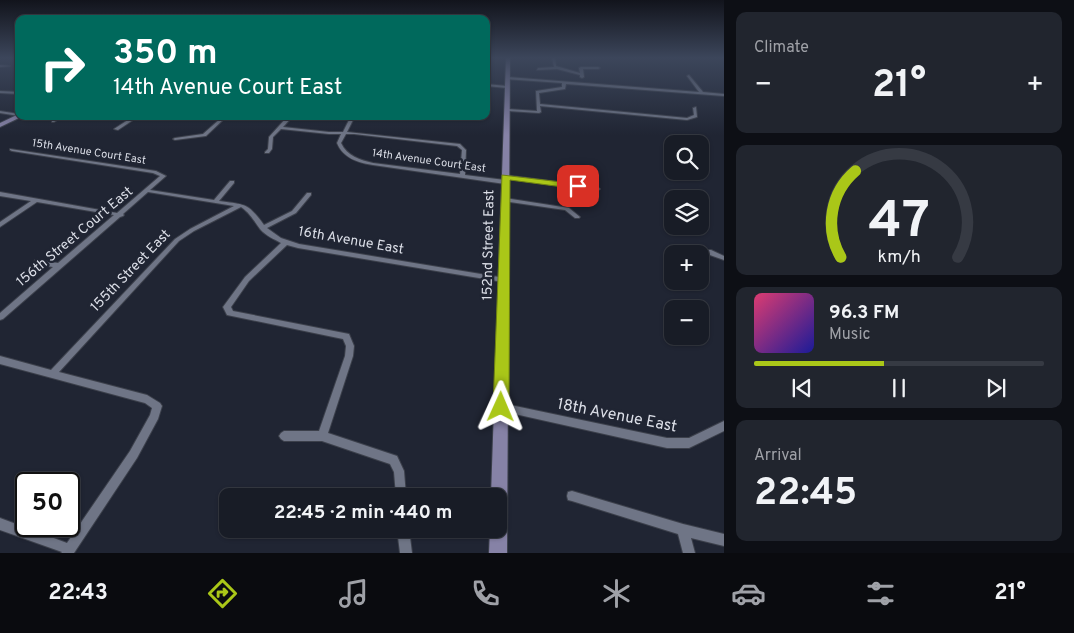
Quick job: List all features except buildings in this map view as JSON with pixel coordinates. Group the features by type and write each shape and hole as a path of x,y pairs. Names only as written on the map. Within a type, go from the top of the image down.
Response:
{"main road":[{"name":"152nd Street East","path":"498,553 507,84"},
{"path":"0,125 15,117"}],"street":[{"path":"507,110 536,113 540,110 538,92 562,89 565,88 564,84"},
{"path":"586,84 724,95"},
{"path":"695,84 702,93"},
{"path":"0,92 15,93"},
{"path":"539,105 687,119 696,116 695,108"},
{"path":"0,112 15,114"},
{"path":"116,129 131,120"},
{"path":"175,139 204,135 221,120"},
{"path":"267,152 270,149 271,137 287,120"},
{"path":"343,133 351,120"},
{"path":"280,128 458,145 464,150 462,176"},
{"name":"14th Avenue Court East","path":"343,133 340,143 343,150 364,162 462,176 597,188"},
{"name":"15th Avenue Court East","path":"12,150 163,175"},
{"name":"156th Street Court East","path":"0,317 149,191 163,175"},
{"path":"216,201 232,182"},
{"path":"149,191 242,205"},
{"path":"0,194 120,215"},
{"path":"263,228 294,212 309,194"},
{"path":"0,225 36,200"},
{"path":"505,200 563,208 577,216"},
{"name":"16th Avenue East","path":"242,205 251,212 263,228 276,238 286,242 503,280"},
{"name":"155th Street East","path":"53,374 177,240 192,230 242,205"},
{"path":"286,242 247,279 228,305 228,310 230,313 346,336 350,346 349,356 322,436"},
{"path":"709,252 724,258"},
{"path":"36,262 60,266"},
{"path":"0,360 147,399 153,402 158,409 138,446 68,551 0,524"},
{"name":"18th Avenue East","path":"501,407 667,443 689,442 724,426"},
{"path":"284,436 322,436 393,460 399,471 400,488"},
{"path":"572,496 683,530 724,540"},
{"path":"683,530 689,553"},
{"path":"404,538 406,553"}],"route":[{"path":"501,407 505,177 578,186"}]}
